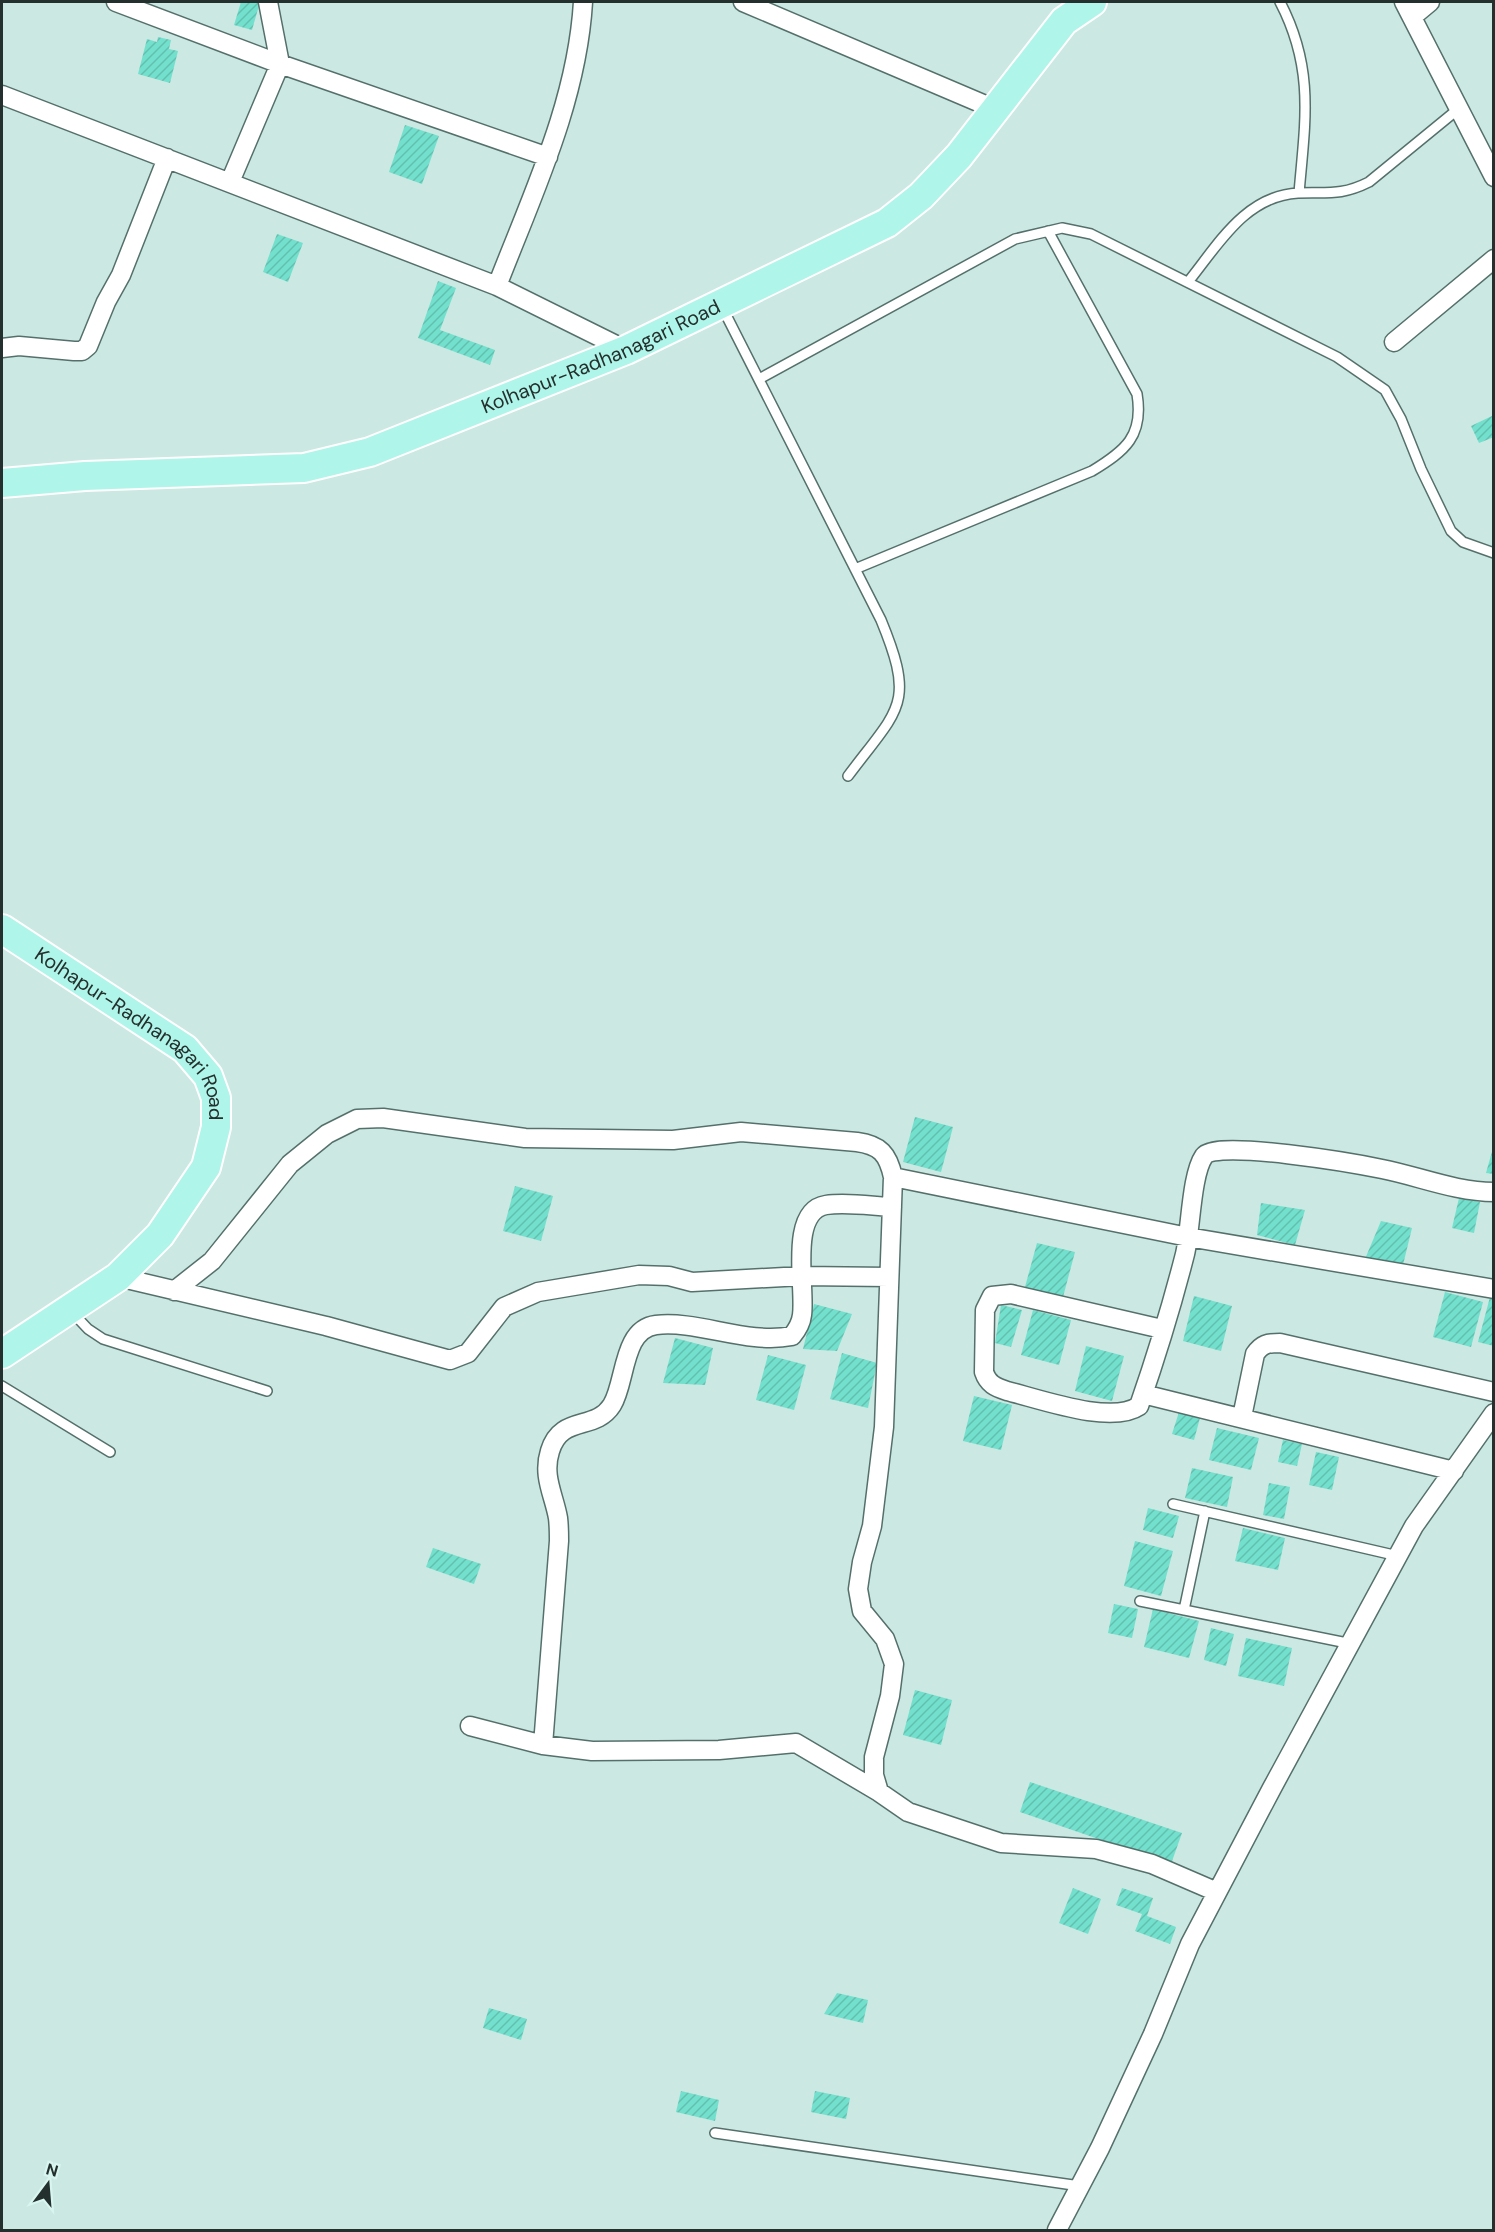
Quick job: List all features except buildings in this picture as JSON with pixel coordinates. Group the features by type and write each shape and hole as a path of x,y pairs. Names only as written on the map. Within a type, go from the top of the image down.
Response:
{"main road":[{"name":"Kolhapur-Radhanagari Road","path":"2,483 85,476 304,468 370,452 438,427 626,350 887,223 921,196 997,110 1064,21 1092,2"},
{"name":"Kolhapur-Radhanagari Road","path":"2,929 185,1049 208,1076 216,1098 216,1127 206,1167 160,1235 118,1277 2,1354"}],"street":[{"path":"117,2 280,64 548,157"},
{"path":"230,182 280,64 268,2"},
{"path":"496,286 563,115 580,45 583,2"},
{"path":"743,2 997,110"},
{"path":"1430,2 1408,9 1457,110 1488,150 1494,177"},
{"path":"2,95 496,286 575,322 626,350"},
{"path":"2,348 19,346 82,351 88,346 106,302 121,275 167,158"},
{"path":"1394,342 1494,259"},
{"path":"174,1291 212,1261 290,1164 327,1134 357,1119 383,1118 525,1138 673,1140 741,1132 857,1142 870,1144 882,1150 889,1159 893,1177 884,1427 872,1526 862,1562 858,1589 862,1611 885,1639 894,1664 890,1696 873,1757 874,1775 879,1792"},
{"path":"1162,1329 1011,1294 992,1296 985,1310 984,1372 987,1380 993,1386 1106,1414 1131,1412 1139,1406 1162,1329 1188,1237 1199,1170 1204,1156 1209,1151 1231,1148 1290,1155 1382,1169 1494,1192"},
{"path":"893,1177 1188,1237 1494,1288"},
{"path":"543,1745 559,1541 558,1518 547,1477 550,1449 564,1429 574,1423 597,1419 609,1409 630,1351 638,1335 646,1328 668,1325 758,1338 792,1336 799,1328 802,1314 803,1236 809,1215 815,1209 826,1205 892,1207"},
{"path":"118,1277 326,1326 450,1360 468,1353 504,1308 538,1292 639,1275 669,1276 692,1282 801,1276 888,1277"},
{"path":"1242,1418 1255,1354 1260,1346 1268,1343 1280,1343 1494,1392"},
{"path":"1143,1394 1454,1471"},
{"path":"1057,2230 1153,2034 1190,1944 1217,1892 1414,1526 1492,1417"},
{"path":"470,1726 543,1745 592,1751 719,1750 796,1743 879,1792 908,1812 1001,1843 1096,1849 1152,1864 1217,1892"}],"lane":[{"path":"1280,2 1300,52 1307,98 1299,193"},
{"path":"1188,282 1245,214 1259,204 1279,196 1299,193 1338,194 1369,182 1457,110"},
{"path":"759,379 1015,239 1062,228 1091,234 1188,282 1234,308 1337,357 1385,390 1401,419 1421,469 1451,531 1463,542 1494,553"},
{"path":"855,569 1092,471 1116,456 1136,431 1140,413 1137,394 1048,231"},
{"path":"721,305 855,569 889,639 897,663 901,687 900,700 894,715 848,776"},
{"path":"70,1309 88,1329 103,1339 267,1391"},
{"path":"2,1386 110,1452"},
{"path":"1173,1504 1399,1556"},
{"path":"1184,1610 1205,1511"},
{"path":"1140,1601 1352,1644"},
{"path":"715,2133 1080,2186"}]}
